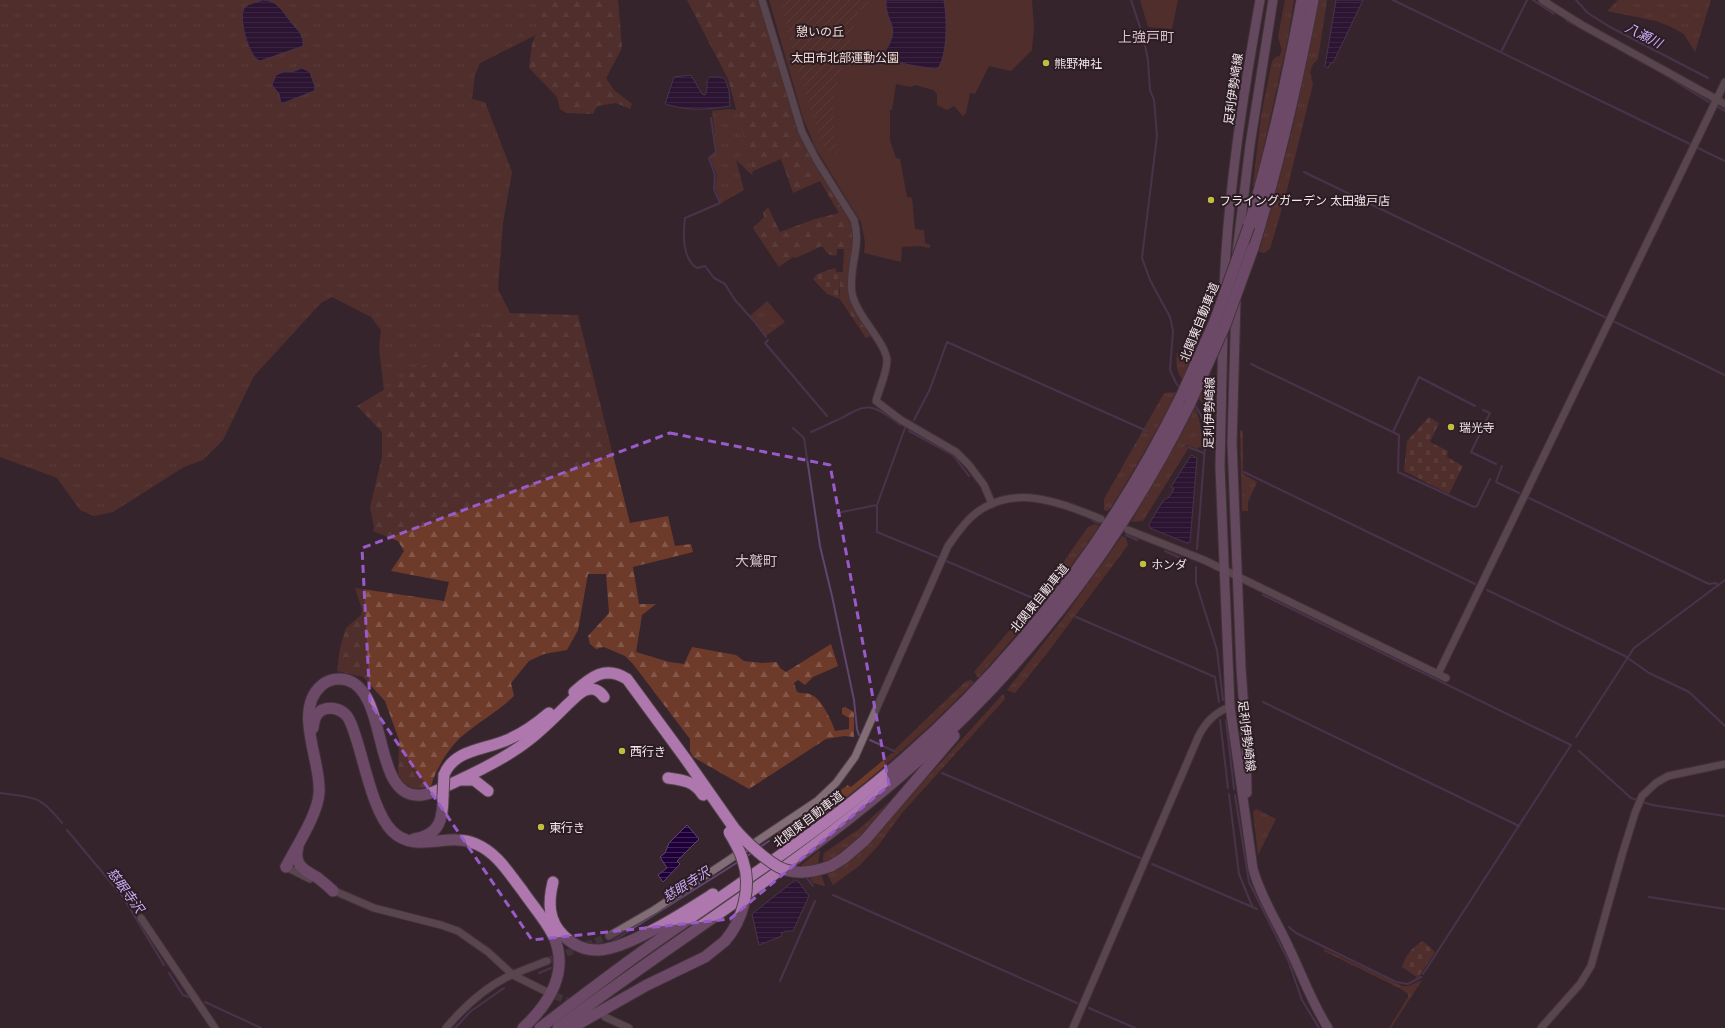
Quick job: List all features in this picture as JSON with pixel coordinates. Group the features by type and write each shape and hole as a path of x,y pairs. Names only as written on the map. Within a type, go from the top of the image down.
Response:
{"highway":[{"name":"北関東自動車道","path":"540,1028 641,953 778,857 842,809 903,760 945,721 1000,665 1061,592 1084,561 1185,401 1218,315 1249,226 1259,192 1281,104 1302,0"},
{"name":"北関東自動車道","path":"558,1028 647,962 792,861 871,801 947,734 1008,672 1071,597 1106,548 1146,486 1185,401 1225,325 1253,248 1277,163 1300,65 1313,0"},
{"path":"668,778 684,780 696,785 731,830 752,848 784,870 811,872 831,866 849,854 865,840 1008,672"},
{"path":"398,836 414,839 422,838 432,832 440,821 444,775 451,763 462,755 505,741 525,731 547,715 590,678 602,673 616,673 627,679 731,830 744,862 746,884 744,904 739,919 726,941 705,957 640,989 571,1028"},
{"path":"284,866 315,810 319,796 319,781 311,741 310,711 311,703 316,691 331,680 349,680 359,687 366,698 392,778 401,789 410,794 422,795 429,794 457,781 519,748 582,692 587,690 597,690 604,697"},
{"path":"311,741 313,722 318,713 322,710 331,708 345,714 352,725 378,809 387,826 398,836 409,841 424,844 447,841 465,841 474,843 499,859 546,923 556,944 559,963 556,982 548,1000 538,1014 523,1028"},
{"path":"457,781 468,779 474,780 488,791"},
{"path":"299,841 296,852 299,864 308,873 318,878 333,890"},
{"path":"552,882 550,893 550,910 558,929 565,937 577,946 587,949 600,950 620,946 634,939 692,907 751,870 778,857"}],"main road":[{"name":"足利伊勢崎線","path":"1260,0 1252,44 1230,206 1225,280 1220,417 1220,467 1230,707 1253,869 1259,888 1291,951 1312,1000 1328,1028"},
{"name":"足利伊勢崎線","path":"1248,828 1245,717 1237,577 1232,419 1237,249 1250,145 1273,0"},
{"path":"1241,668 1239,672 1239,698 1230,707 1245,717"}],"street":[{"path":"762,0 802,132 816,160 856,225 857,243 852,276 854,299 860,312 884,351 887,361 876,402 901,420 956,452 969,465 984,485 992,504"},
{"path":"1542,0 1725,104"},
{"path":"1438,674 1725,82"},
{"path":"609,936 654,910 776,829 817,801 836,783 855,757 948,546 959,530 975,514 992,504 1026,497 1041,498 1058,502 1101,519"},
{"path":"1128,530 1204,560 1446,678"},
{"path":"1073,1028 1199,736 1206,724 1215,714 1230,707"},
{"path":"1541,1028 1580,984 1591,966 1622,855 1642,796 1656,783 1668,776 1725,764"},
{"path":"284,866 374,908 442,925 458,931 488,952 513,975 545,991"},
{"path":"141,918 215,1028"},
{"path":"446,1028 476,998 502,980 547,961"},
{"path":"605,1018 629,1028"}],"highlighted area":[{"path":"670,433 830,465 889,785 730,919 532,940 370,703 362,548"}],"green space":[{"path":"0,0 548,0 541,28 534,36 480,63 475,75 472,99 485,102 512,172 503,223 498,289 526,345 388,426 379,348 381,330 371,317 332,297 321,303 254,376 223,440 203,460 184,467 113,512 94,516 80,510 57,478 0,457"},
{"path":"548,0 618,0 622,48 606,78 614,90 632,104 630,109 616,103 597,106 593,114 567,113 560,109 557,97 529,68 532,44"},
{"path":"687,0 761,0 797,129 807,150 854,222 850,285 872,335 866,338 840,299 840,284 836,272 843,272 844,249 837,249 837,255 830,255 822,246 796,258 793,257 779,267 754,230 753,228 764,217 763,213 768,207 780,232 815,219 839,213 820,181 793,193 781,159 753,171 728,79"},
{"name":"太田市北部運動公園","path":"769,0 1032,0 1034,27 1032,50 1011,71 989,66 975,94 970,93 966,113 963,116 954,106 947,110 937,105 937,94 933,90 915,85 911,87 896,84 892,110 890,110 890,141 896,158 900,159 907,197 912,198 915,229 920,230 921,244 920,246 902,247 901,262 864,253 865,242 861,222 815,147 803,118"},
{"name":"憩いの丘","path":"781,0 869,0 866,11 859,9 831,106 835,108 833,121 837,157 823,146 810,109 791,45"},
{"path":"1140,0 1178,0 1172,29 1148,27"},
{"path":"1285,0 1294,0 1288,38 1255,186 1253,185 1261,116 1272,61 1277,56 1279,57 1282,50 1278,37"},
{"path":"1319,0 1327,0 1318,59 1313,64 1310,72 1313,84 1285,198 1270,249 1264,253 1259,252 1292,131"},
{"path":"1618,0 1711,0 1695,52 1684,34 1669,26 1656,21 1607,11"},
{"path":"729,109 737,110 753,171 752,175 736,160 744,190 721,203 715,187 717,175 710,158 717,152 712,111"},
{"path":"920,230 924,230 925,243 931,245 929,248 920,246"},
{"path":"835,268 840,284 840,299 827,294 813,279 817,274"},
{"path":"767,301 785,322 766,336 750,316"},
{"path":"510,313 578,315 630,523 668,516 675,546 691,544 693,552 633,567 639,604 656,604 642,615 636,652 669,662 684,664 692,647 736,655 744,661 762,663 777,662 780,668 786,672 831,644 838,666 813,677 805,685 798,680 794,683 797,692 810,694 819,701 829,716 835,731 849,729 849,718 842,714 842,708 845,707 854,712 854,737 844,736 826,739 749,789 693,757 690,751 690,739 633,664 625,656 604,647 596,649 590,644 588,636 609,613 606,574 588,574 578,630 567,650 544,654 529,661 511,683 514,696 455,743 442,760 431,786 421,789 413,788 405,784 398,777 399,740 385,701 363,677 337,671 340,648 346,628 361,615 362,610 355,588 444,601 449,582 391,571 404,551 398,541 373,531 374,526 370,507 382,457 382,432 357,406"},
{"path":"1177,353 1195,354 1183,380 1177,367"},
{"path":"1211,370 1210,409 1208,410 1198,398"},
{"path":"1177,392 1119,495 1110,509 1107,511 1104,510 1104,499 1164,393"},
{"path":"1195,408 1201,427 1202,448 1199,447 1198,449 1187,445 1186,448 1188,448 1186,452 1143,521 1131,522 1181,435"},
{"path":"1429,417 1439,423 1430,442 1448,451 1447,457 1463,466 1449,494 1404,471 1407,441"},
{"path":"1240,430 1243,431 1243,474 1257,482 1248,502 1248,511 1242,511"},
{"path":"1095,524 1099,526 1057,585 995,659 979,677 976,677 977,675 974,672 1043,591 1088,527"},
{"path":"1122,536 1126,538 1128,545 1048,652 1015,693 1007,690 1065,616"},
{"path":"971,680 974,682 930,726 859,787 785,843 780,838 778,839 776,836 777,833 820,803 836,789 841,790 848,785 851,787 892,753 895,753 897,751 894,750 966,681"},
{"path":"1003,694 1005,698 1004,700 902,813 877,847 859,866 833,885 824,866 824,853 859,829 890,801 877,817 877,821 831,872 855,857"},
{"path":"1256,809 1276,819 1258,855 1253,812"},
{"path":"820,850 818,864 825,886 813,883 801,865"},
{"path":"1423,941 1435,952 1418,978 1402,967 1410,952"},
{"path":"1324,949 1402,986 1409,986 1422,980 1391,1028 1389,1028 1408,997 1408,994 1401,989 1324,951"}],"shaded area":[{"path":"262,0 272,2 279,7 300,32 303,46 260,61 256,58 248,45 242,19 245,7"},
{"path":"886,0 944,0 946,15 945,43 942,60 939,67 935,69 900,63 888,57 884,53 890,44 893,31 886,8"},
{"path":"1336,0 1363,0 1333,63 1331,62 1328,68 1325,66"},
{"path":"302,68 310,72 315,87 314,91 281,104 279,94 272,85 276,75 285,71 292,72"},
{"path":"691,75 702,94 705,95 707,80 709,78 719,77 725,79 729,90 730,106 697,109 682,108 665,104 674,77"},
{"path":"1191,455 1197,458 1190,542 1187,543 1150,528 1149,524 1163,501 1169,497 1174,489 1171,487"},
{"path":"687,825 699,839 677,861 680,864 663,882 658,875 667,868 660,857 665,853 669,843"},
{"path":"795,880 798,881 809,896 793,931 781,933 782,936 759,945 752,914"}],"waterway":[{"path":"1131,0 1143,36 1148,60 1150,90 1154,100 1157,136 1142,258 1150,280 1170,317 1173,331 1170,370 1180,388"},
{"path":"1393,0 1692,145"},
{"path":"1501,52 1527,0"},
{"path":"1533,0 1554,14"},
{"name":"八瀬川","path":"1576,0 1588,13 1610,27 1708,78"},
{"path":"1566,20 1590,33"},
{"path":"869,67 873,57 879,54"},
{"path":"1662,73 1725,111"},
{"path":"711,118 716,152 709,158 715,175 714,189 720,203 685,218 684,238 686,252 692,264 697,268 705,266 714,278 725,284 735,300 766,337"},
{"path":"1696,147 1725,161"},
{"path":"1304,172 1725,375"},
{"path":"768,340 765,343 827,416"},
{"path":"914,420 930,389 947,342 1147,431"},
{"path":"1251,364 1399,435 1398,472 1474,507 1477,506 1490,479"},
{"path":"1393,432 1419,377 1475,406"},
{"path":"1194,403 1203,419 1206,433 1197,549"},
{"path":"832,422 862,408 874,408 901,425"},
{"path":"1483,410 1490,413 1471,452 1496,464"},
{"path":"811,432 833,422"},
{"path":"793,428 804,438 820,546 854,700 859,735"},
{"path":"837,513 877,505 905,428"},
{"path":"909,431 953,455 969,476"},
{"path":"1188,447 1204,453"},
{"path":"1502,466 1496,482 1519,493"},
{"path":"1244,472 1475,584"},
{"path":"1529,498 1709,584 1715,583 1719,585"},
{"path":"877,505 877,532 940,558"},
{"path":"1092,520 1098,523"},
{"path":"1126,535 1137,540"},
{"path":"1165,551 1185,560"},
{"path":"944,560 1035,599"},
{"path":"1196,567 1196,583 1217,650 1223,700"},
{"path":"1576,737 1634,648 1725,580"},
{"path":"1487,590 1625,656 1649,673 1689,692 1725,726"},
{"path":"1263,595 1571,745 1423,974"},
{"path":"1076,617 1215,677 1219,702"},
{"path":"1263,702 1519,826"},
{"path":"1220,720 1228,788"},
{"path":"1226,720 1234,789"},
{"path":"870,740 896,752"},
{"path":"1579,751 1631,798 1652,805 1725,816"},
{"path":"942,773 1140,858"},
{"name":"慈眼寺沢","path":"0,793 35,799 47,807 62,823"},
{"path":"1229,794 1239,874 1252,906"},
{"path":"1235,795 1249,882 1288,960 1302,1000 1319,1028"},
{"name":"慈眼寺沢","path":"67,830 123,897 164,965"},
{"name":"慈眼寺沢","path":"759,848 769,841"},
{"name":"慈眼寺沢","path":"745,857 754,852"},
{"name":"慈眼寺沢","path":"613,941 738,862"},
{"path":"1152,864 1257,909"},
{"name":"慈眼寺沢","path":"806,877 813,886"},
{"path":"833,895 1077,1003"},
{"path":"1649,897 1725,909"},
{"path":"780,981 815,901"},
{"path":"1289,927 1296,933 1396,982 1408,984 1421,977"},
{"name":"慈眼寺沢","path":"539,973 551,968"},
{"name":"慈眼寺沢","path":"169,973 183,995 189,997"},
{"name":"慈眼寺沢","path":"455,1028 471,1011 504,988"},
{"name":"慈眼寺沢","path":"205,1002 261,1028"},
{"path":"1089,1008 1135,1028"}],"tunnel":[{"path":"547,961 609,936"},
{"path":"546,992 575,1004"}],"place":[{"name":"熊野神社","path":"1046,63"},
{"name":"フライングガーデン 太田強戸店","path":"1211,200"},
{"name":"瑞光寺","path":"1451,427"},
{"name":"ホンダ","path":"1143,564"},
{"name":"西行き","path":"622,751"},
{"name":"東行き","path":"541,827"}],"district":[{"name":"上強戸町","path":"1146,36"},
{"name":"大鷲町","path":"756,560"}]}
